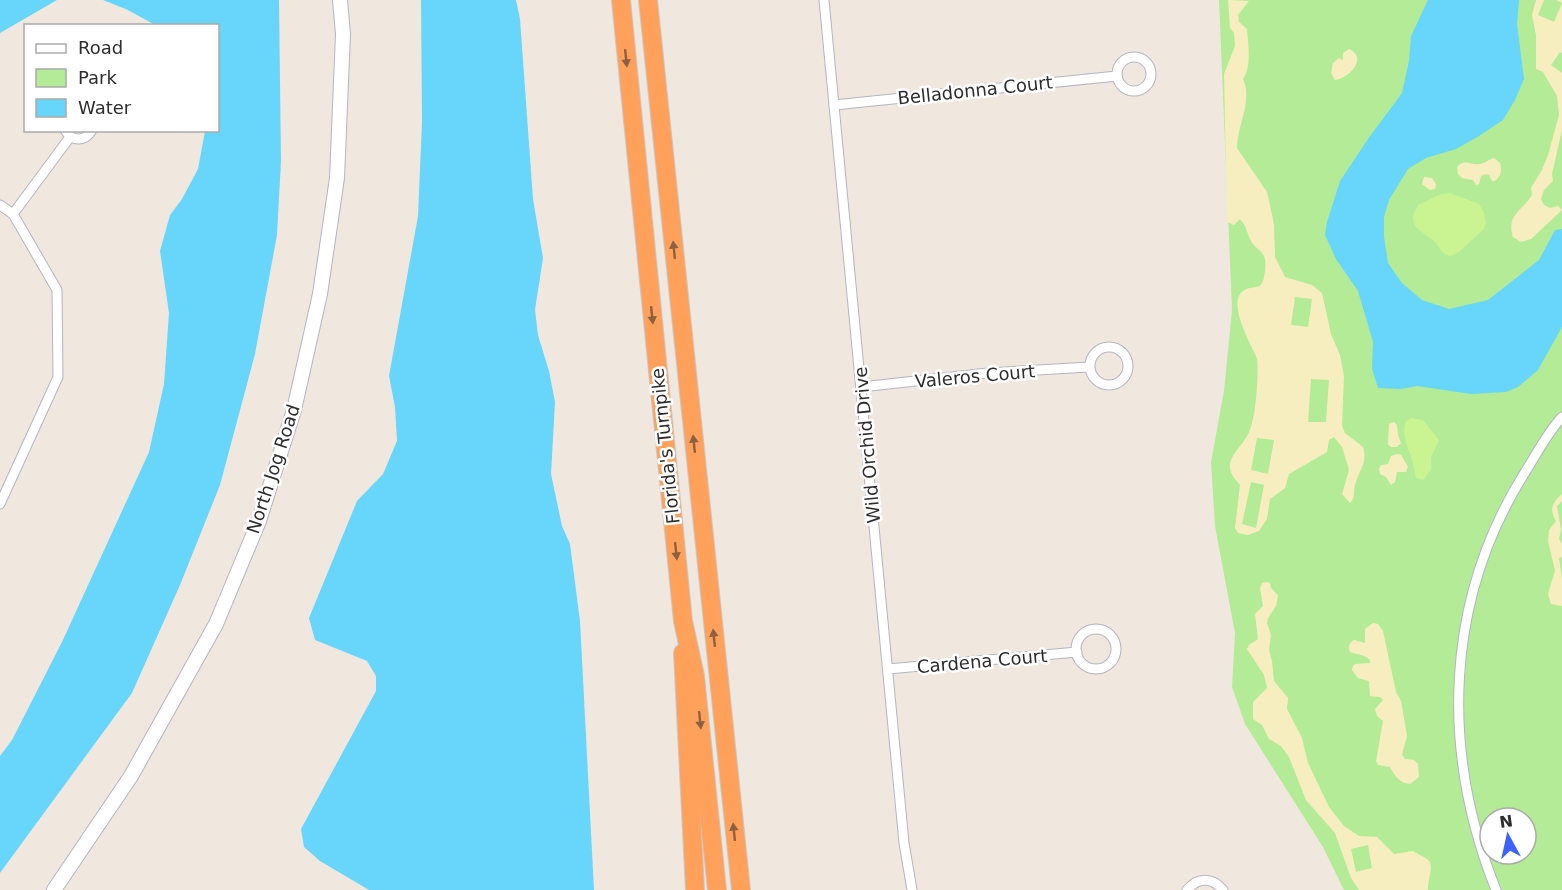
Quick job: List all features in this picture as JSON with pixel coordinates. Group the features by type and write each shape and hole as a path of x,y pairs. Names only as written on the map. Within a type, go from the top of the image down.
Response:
{"highway":[{"name":"Florida's Turnpike","path":"621,0 683,621 695,676 717,890"},
{"name":"Florida's Turnpike","path":"648,0 741,890"},
{"path":"683,621 683,678 696,871 695,890"}],"street":[{"name":"North Jog Road","path":"54,890 131,776 213,630 259,521 294,410 320,294 337,177 343,34 340,0"},
{"name":"Wild Orchid Drive","path":"824,0 904,843 912,890"},
{"name":"Belladonna Court","path":"834,105 1116,76"},
{"path":"13,214 67,134 80,140 91,132"},
{"path":"0,205 13,214 57,290 58,377 0,504"},
{"path":"1108,347 1122,352 1127,359 1128,366 1123,380 1109,386 1095,381 1089,367 1095,353 1101,348 1108,347"},
{"name":"Valeros Court","path":"861,387 988,373 1089,367"},
{"path":"1496,890 1473,823 1462,773 1458,724 1460,670 1466,626 1476,579 1492,534 1513,490 1562,417"},
{"path":"1094,630 1102,630 1109,634 1116,647 1112,661 1106,667 1099,669 1084,665 1077,652 1077,644 1081,637 1094,630"},
{"name":"Cardena Court","path":"888,669 1077,652"},
{"path":"1186,890 1200,880 1208,880 1216,883 1223,890"}],"green space":[{"path":"1219,0 1562,0 1562,890 1344,890 1323,847 1245,724 1232,687 1235,633 1215,526 1211,462 1224,391 1232,310"},
{"path":"1450,193 1479,204 1484,212 1486,223 1484,229 1459,252 1450,256 1443,253 1436,243 1417,228 1413,219 1418,205 1441,194"},
{"path":"1411,418 1423,420 1439,440 1431,458 1431,470 1423,480 1416,478 1404,432 1406,421"}],"sand":[{"path":"1228,0 1249,1 1238,15 1239,22 1247,29 1249,55 1248,68 1243,79 1246,96 1237,148 1267,192 1274,224 1275,257 1285,277 1312,285 1322,293 1331,334 1340,355 1344,376 1342,426 1345,433 1363,447 1364,453 1364,462 1350,503 1342,494 1349,470 1342,447 1334,437 1329,440 1327,452 1289,474 1285,488 1270,499 1267,519 1259,531 1248,535 1238,533 1235,528 1240,485 1231,473 1230,464 1251,425 1258,365 1241,323 1237,304 1243,291 1261,285 1265,262 1264,256 1252,243 1240,219 1234,225 1227,222 1224,74 1235,46 1234,33 1230,28","holes":["1295,297 1312,299 1308,327 1291,325","1311,379 1329,380 1326,422 1308,422","1257,438 1274,440 1268,474 1251,470","1251,482 1264,485 1256,528 1242,524"]},
{"path":"1536,0 1544,0 1538,15 1554,22 1562,3 1562,53 1560,52 1551,65 1562,73 1562,130 1552,174 1553,181 1544,190 1541,199 1544,205 1550,208 1558,206 1562,210 1531,239 1521,242 1513,237 1511,230 1513,218 1532,195 1531,188 1548,155 1559,115 1557,96 1543,72 1536,69 1536,35 1532,15"},
{"path":"1349,49 1355,53 1357,62 1350,72 1335,80 1331,73 1333,63 1339,58 1343,60 1343,53"},
{"path":"1494,158 1500,163 1501,168 1500,175 1495,181 1492,181 1486,174 1481,176 1479,184 1476,185 1473,180 1462,178 1458,174 1457,167 1460,164 1480,164"},
{"path":"1424,177 1432,178 1436,184 1435,189 1430,190 1422,184"},
{"path":"1394,422 1397,425 1401,443 1397,447 1391,447 1388,444 1389,424"},
{"path":"1401,455 1408,467 1406,472 1397,472 1395,482 1391,485 1386,477 1380,474 1379,469 1381,465 1388,464 1391,456"},
{"path":"1562,494 1562,501 1557,506 1561,529 1559,539 1562,544 1562,557 1559,558 1562,606 1551,604 1548,594 1555,571 1548,541 1549,530 1556,521 1553,506"},
{"path":"1262,583 1270,583 1271,588 1278,595 1276,606 1267,623 1271,635 1269,650 1274,681 1288,698 1287,709 1302,738 1308,763 1329,807 1344,826 1359,836 1377,837 1394,854 1413,851 1428,860 1431,867 1428,890 1359,890 1351,878 1335,833 1306,800 1289,757 1281,746 1269,739 1262,725 1253,719 1253,702 1267,688 1264,675 1247,649 1258,639 1255,614 1263,606 1260,588","holes":["1368,845 1372,868 1356,872 1351,849"]},
{"path":"1373,623 1378,624 1383,631 1396,692 1401,701 1407,736 1402,755 1405,759 1414,760 1418,764 1419,777 1410,784 1400,781 1390,767 1378,765 1376,761 1383,721 1377,716 1375,709 1383,700 1380,697 1370,696 1369,681 1358,678 1352,670 1355,664 1370,663 1370,660 1365,657 1350,652 1349,647 1354,640 1365,643 1365,629"}],"water":[{"path":"0,0 57,0 0,33"},
{"path":"103,0 279,0 281,161 277,235 255,354 220,485 180,585 132,693 0,873 0,756 12,740 62,642 149,452 164,384 169,313 160,251 170,215 182,199 198,169 205,132 219,132 219,24 153,24"},
{"path":"421,0 516,0 520,19 533,199 543,258 535,310 538,335 549,371 555,402 551,474 562,526 570,544 580,621 594,890 369,890 320,861 304,847 301,829 376,691 376,676 367,661 315,640 309,618 357,501 383,474 397,441 395,407 389,376 418,216 422,122"},
{"path":"1428,0 1519,0 1517,24 1524,79 1503,120 1456,149 1426,158 1408,169 1389,200 1384,217 1388,263 1402,283 1422,300 1449,309 1488,300 1539,260 1555,230 1562,229 1562,327 1538,370 1518,387 1506,392 1471,394 1417,386 1401,389 1378,388 1372,369 1373,342 1358,291 1336,259 1325,235 1340,181 1402,93 1409,61 1411,36"}]}
